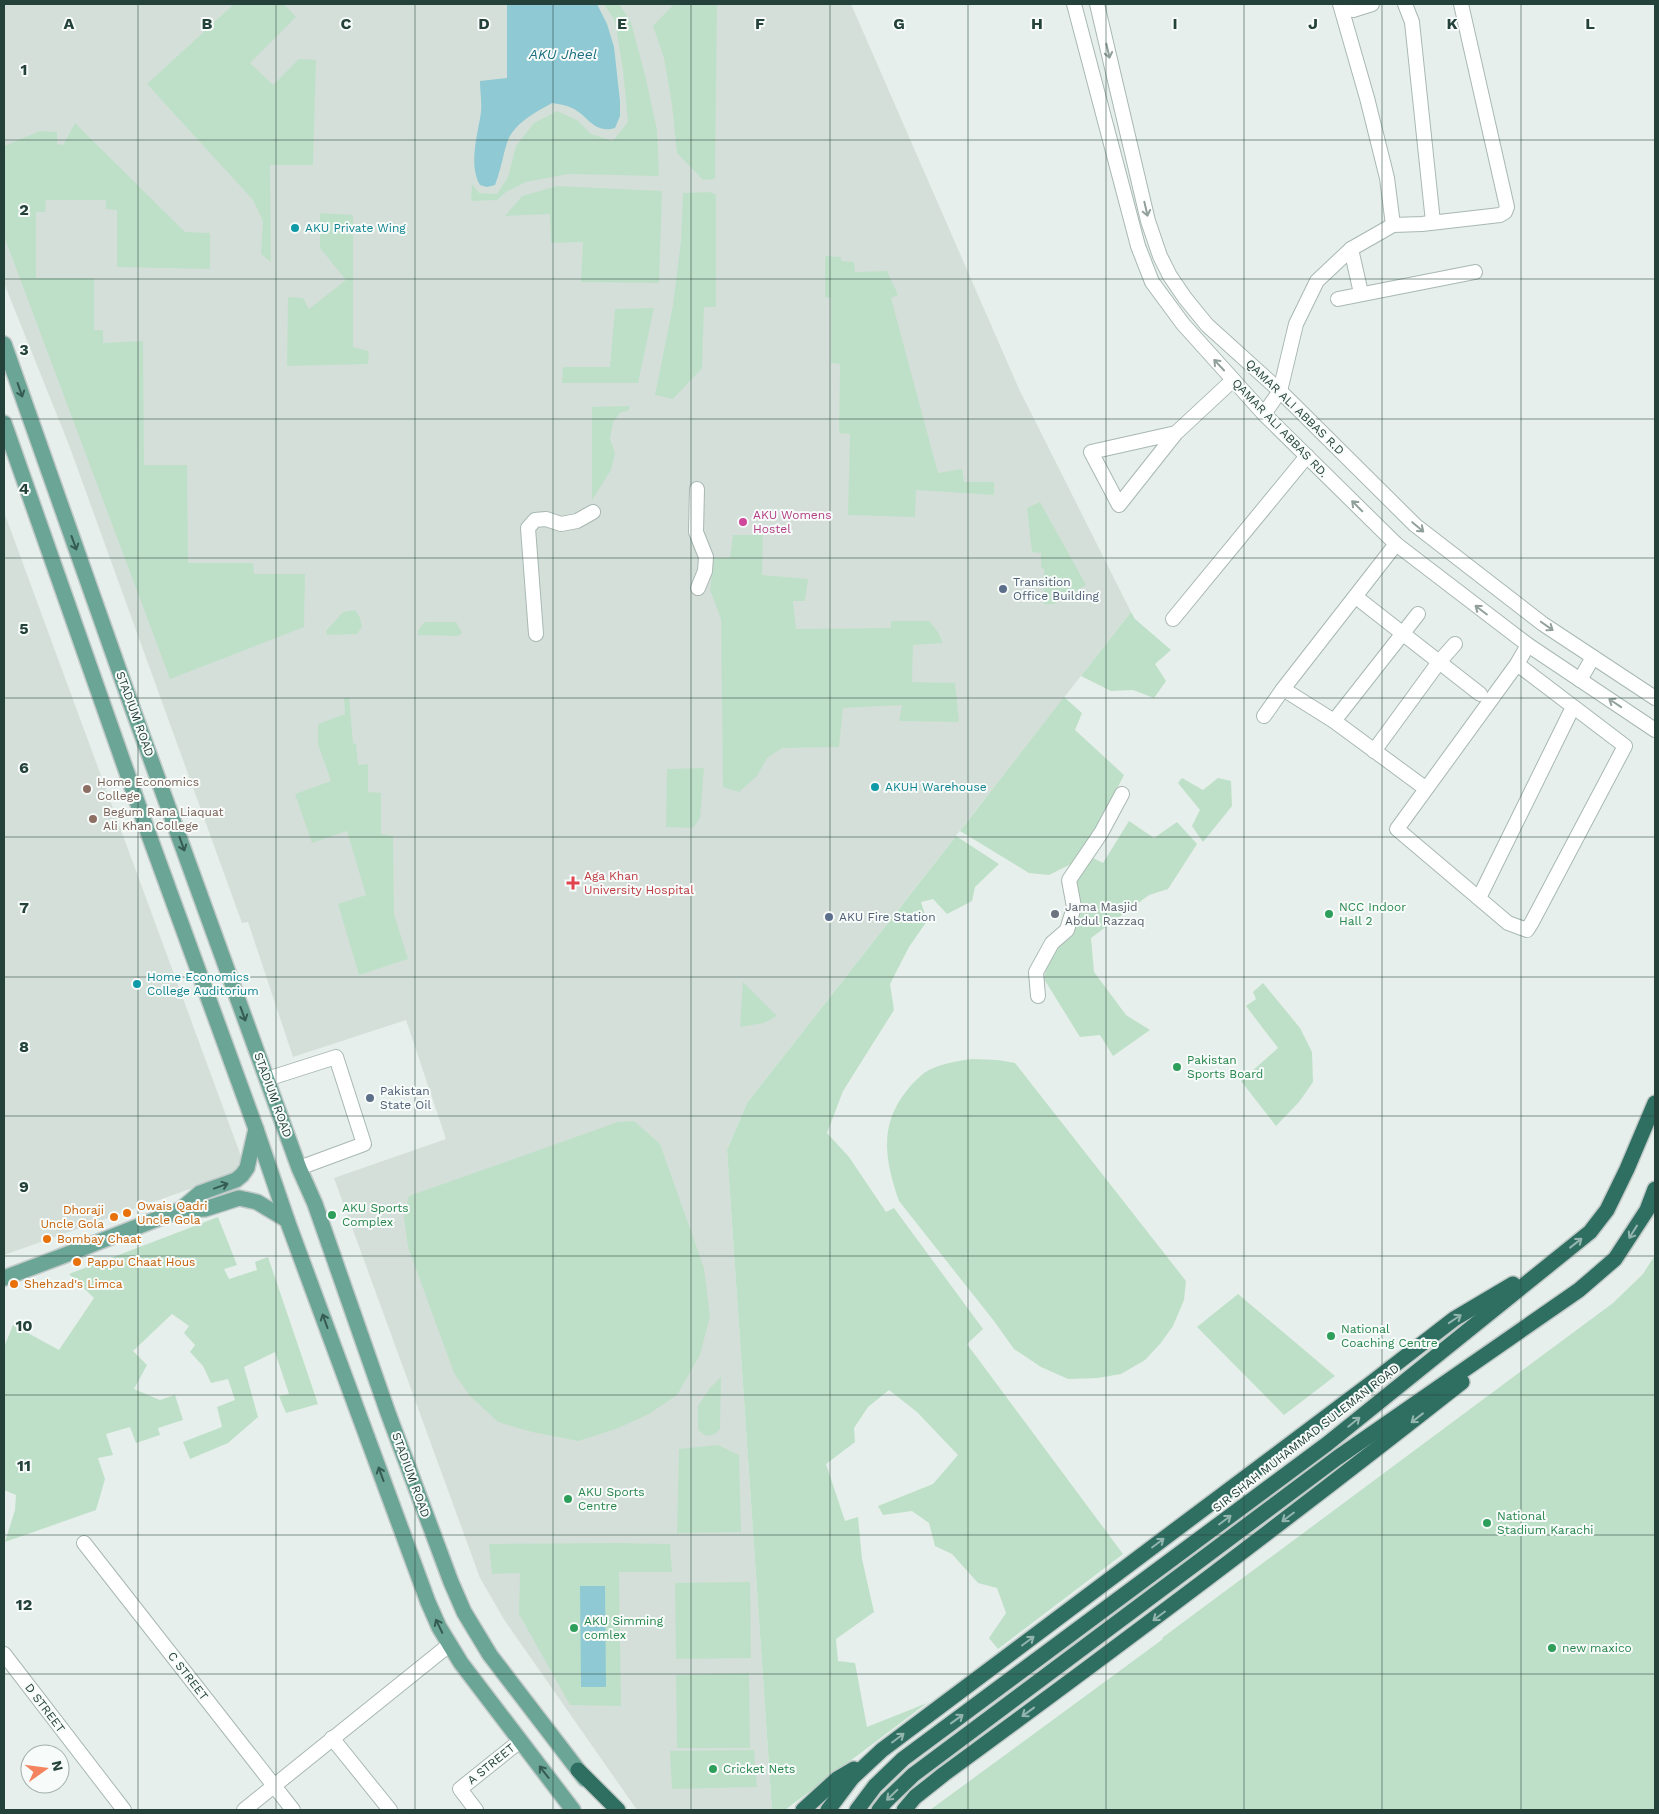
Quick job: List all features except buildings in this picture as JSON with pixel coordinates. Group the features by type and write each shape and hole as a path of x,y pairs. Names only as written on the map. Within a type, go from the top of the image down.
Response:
{"highway":[{"name":"SIR SHAH MUHAMMAD SULEMAN ROAD","path":"857,1810 875,1786 903,1759 1327,1444 1590,1232 1607,1210 1655,1104"},
{"path":"904,1810 915,1797 944,1774 1152,1622 1351,1470 1579,1290 1616,1259 1646,1210 1655,1189"},
{"path":"828,1810 852,1778 876,1756 1454,1319 1556,1259"},
{"path":"879,1810 913,1775 1337,1458 1579,1290"},
{"path":"803,1810 837,1779 876,1756"},
{"path":"578,1770 618,1810"}],"main road":[{"name":"STADIUM ROAD","path":"4,344 36,440 267,1080 451,1582 464,1612 490,1654 608,1810"},
{"path":"4,423 287,1220 428,1602 449,1645 574,1810"},
{"path":"12,447 36,440"},
{"path":"4,1278 180,1210 200,1193 236,1180 247,1168 256,1129"},
{"path":"180,1210 205,1209 239,1198 257,1202 287,1220"}],"street":[{"name":"QAMAR ALI ABBAS RD.","path":"1074,4 1138,246 1152,282 1183,324 1264,414 1396,544 1528,646 1655,730"},
{"name":"QAMAR ALI ABBAS R.D","path":"1096,4 1148,221 1160,256 1170,276 1207,326 1280,390 1415,525 1544,624 1655,698"},
{"path":"1340,4 1367,98 1386,178 1393,225"},
{"path":"1353,10 1372,4"},
{"path":"1405,4 1412,22 1433,222"},
{"path":"1264,414 1280,390 1296,324 1317,281 1351,249 1393,225 1500,215 1505,212 1507,207 1461,4"},
{"path":"1351,249 1362,294"},
{"path":"1338,299 1475,272"},
{"path":"1176,432 1091,452 1119,505 1176,432 1233,380"},
{"path":"1173,618 1307,456"},
{"path":"697,489 695,525 706,557 705,571 698,588"},
{"path":"536,634 528,528 535,520 546,519 561,524 576,522 593,512"},
{"path":"1264,716 1396,544"},
{"path":"1356,597 1480,694"},
{"path":"1334,721 1418,614"},
{"path":"1374,751 1439,662 1455,644"},
{"path":"1517,664 1625,746 1527,930 1508,923 1397,828 1517,664 1528,646"},
{"path":"1580,680 1593,658"},
{"path":"1283,689 1334,721 1425,788"},
{"path":"1479,898 1573,707"},
{"path":"1038,996 1036,972 1052,944 1067,930 1074,907 1069,880 1101,832 1122,794"},
{"path":"267,1080 336,1057 364,1144 299,1168"},
{"name":"C STREET","path":"84,1543 293,1810"},
{"path":"244,1810 449,1645"},
{"name":"D STREET","path":"4,1654 124,1810"},
{"path":"332,1738 390,1810"},
{"name":"A STREET","path":"476,1810 460,1790 520,1741"}],"shaded area":[{"name":"Aga Khan University Hospital","path":"4,4 851,4 1019,389 1131,612 747,1103 727,1150 772,1810 637,1810 505,1621 480,1578 334,1178 446,1139 406,1020 293,1057 248,922 242,923 69,445 4,283"},
{"path":"4,512 242,1159 232,1174 4,1255"}],"green space":[{"path":"234,4 284,4 296,17 250,63 273,85 299,59 316,60 313,165 270,165 271,262 261,254 263,221 253,200 147,84"},
{"path":"604,4 619,4 631,22 657,130 659,176 568,174 526,182 506,192 497,200 471,201 472,184 479,193 497,194 508,177 516,146 534,123 557,111 577,120 591,134 613,141 628,122 623,70 615,21"},
{"path":"674,4 717,4 715,179 703,180 677,153 672,105 664,58 653,26"},
{"path":"75,123 185,232 210,233 210,269 117,267 117,210 106,209 106,200 46,200 45,212 36,212 36,278 94,278 94,330 103,330 103,343 143,341 144,465 187,465 188,563 253,563 254,574 305,574 304,627 170,679 4,236 4,146 40,131 57,132 57,144 63,145"},
{"path":"557,186 662,191 659,283 581,282 583,242 551,243 550,214 505,216 522,196"},
{"path":"710,192 716,195 716,307 704,307 702,368 673,399 655,395 673,305 681,241 683,193"},
{"path":"320,213 353,215 353,347 369,351 368,364 287,366 288,297 303,298 309,309 346,280 320,248"},
{"path":"825,256 841,257 841,261 854,262 855,272 887,271 898,295 891,298 938,473 962,469 964,482 994,482 994,495 916,490 915,517 848,515 850,434 839,433 840,364 831,363 831,298 825,297"},
{"path":"654,308 638,383 562,383 563,367 610,367 615,309"},
{"path":"630,406 628,411 621,412 613,422 610,439 615,453 611,470 592,500 592,407"},
{"path":"1040,502 1086,585 1054,604 1044,604 1044,569 1041,568 1041,553 1032,552 1027,508"},
{"path":"733,535 763,535 762,575 808,579 805,601 793,601 796,629 891,628 891,621 929,621 938,632 943,643 913,645 912,682 955,683 959,722 899,721 902,705 843,708 839,747 782,748 767,758 757,776 739,792 723,787 721,619 710,590 714,558 730,558"},
{"path":"355,610 360,618 362,627 357,634 327,635 326,631 343,612"},
{"path":"1131,612 1135,619 1171,650 1155,664 1166,681 1154,698 1133,690 1111,691 1081,676"},
{"path":"425,622 456,622 462,633 458,636 418,635 418,630"},
{"path":"349,697 353,743 356,744 358,765 368,764 368,792 381,793 381,834 393,836 394,914 408,959 359,975 338,904 366,895 347,831 312,843 295,794 331,781 318,744 318,724 345,714 344,698"},
{"path":"1064,697 1082,713 1075,730 1124,775 1097,828 1073,863 1049,875 1029,873 960,831"},
{"path":"704,768 700,818 693,828 666,827 667,769"},
{"path":"1182,778 1203,790 1218,778 1231,781 1232,806 1203,842 1192,826 1200,810 1178,783"},
{"path":"1129,821 1154,838 1177,822 1197,844 1168,889 1149,895 1091,938 1094,972 1126,1015 1150,1030 1113,1056 1100,1035 1080,1037 1044,979 1049,955 1068,939 1079,908 1075,881 1091,857 1103,863"},
{"path":"956,836 999,864 975,887 972,901 947,914 933,899 921,902 927,921 909,947 890,984 894,1010 843,1091 827,1133 849,1157 886,1212 894,1208 983,1329 967,1344 1123,1554 998,1649 989,1638 1006,1613 997,1588 978,1583 952,1554 935,1546 929,1523 912,1511 883,1515 878,1506 933,1484 958,1455 917,1412 889,1390 868,1407 854,1428 855,1442 826,1464 845,1521 858,1517 862,1559 874,1612 836,1639 838,1661 855,1663 867,1727 927,1703 785,1810 772,1810 727,1150 747,1103"},
{"path":"743,982 777,1016 764,1023 740,1027"},
{"path":"1263,983 1300,1028 1312,1052 1313,1082 1299,1102 1276,1126 1241,1081 1278,1048 1246,1006 1256,999 1253,992"},
{"path":"972,1059 1015,1063 1186,1281 1184,1300 1173,1326 1145,1360 1121,1374 1098,1378 1068,1379 1041,1367 1014,1349 899,1201 890,1171 887,1143 888,1129 898,1102 921,1075 936,1067 956,1061"},
{"path":"634,1121 660,1144 704,1268 710,1316 700,1355 677,1395 649,1414 616,1429 578,1441 532,1432 498,1422 470,1396 454,1373 408,1247 404,1217 409,1196 618,1122"},
{"path":"218,1217 237,1265 224,1269 229,1279 257,1270 255,1262 268,1257 318,1404 286,1413 279,1396 289,1394 275,1352 244,1367 258,1417 228,1443 190,1459 183,1442 222,1427 217,1407 235,1400 228,1379 211,1383 203,1366 190,1352 195,1345 184,1333 189,1326 172,1314 133,1351 147,1365 134,1389 160,1400 175,1395 183,1420 158,1428 160,1435 136,1443 130,1427 106,1434 113,1455 98,1458 105,1479 96,1510 5,1542 15,1510 16,1495 4,1490 4,1347 13,1325 59,1350 94,1298 69,1274"},
{"name":"National Stadium Karachi","path":"1655,1255 1655,1810 930,1810 1163,1639 1613,1303 1643,1274"},
{"path":"1238,1294 1335,1376 1284,1415 1197,1327"},
{"path":"721,1377 720,1429 715,1434 706,1436 698,1430 698,1406 710,1388"},
{"path":"718,1445 739,1455 741,1532 677,1533 679,1449"},
{"name":"AKU Simming comlex","path":"489,1544 670,1544 672,1572 619,1572 621,1706 570,1705 519,1614 520,1573 492,1574"},
{"path":"750,1582 751,1658 676,1659 675,1583"},
{"path":"749,1673 750,1748 677,1748 676,1675"},
{"name":"Cricket Nets","path":"754,1750 757,1787 672,1789 670,1751"}],"water":[{"name":"AKU Jheel","path":"507,4 597,4 607,24 614,47 620,116 615,128 601,129 578,111 565,105 552,103 527,118 516,128 506,145 495,185 487,187 480,185 476,177 474,158 481,108 480,81 507,78"},
{"path":"580,1586 605,1586 606,1687 581,1687"}],"place":[{"name":"AKU Private Wing","path":"295,228"},
{"name":"AKU Womens Hostel","path":"743,522"},
{"name":"Transition Office Building","path":"1003,589"},
{"name":"AKUH Warehouse","path":"875,787"},
{"name":"Home Economics College","path":"87,789"},
{"name":"Begum Rana Liaquat Ali Khan College","path":"93,819"},
{"name":"Aga Khan University Hospital","path":"573,883"},
{"name":"Jama Masjid Abdul Razzaq","path":"1055,914"},
{"name":"NCC Indoor Hall 2","path":"1329,914"},
{"name":"AKU Fire Station","path":"829,917"},
{"name":"Home Economics College Auditorium","path":"137,984"},
{"name":"Pakistan Sports Board","path":"1177,1067"},
{"name":"Pakistan State Oil","path":"370,1098"},
{"name":"Owais Qadri Uncle Gola","path":"127,1213"},
{"name":"AKU Sports Complex","path":"332,1215"},
{"name":"Dhoraji Uncle Gola","path":"114,1217"},
{"name":"Bombay Chaat","path":"47,1239"},
{"name":"Pappu Chaat Hous","path":"77,1262"},
{"name":"Shehzad's Limca","path":"14,1284"},
{"name":"National Coaching Centre","path":"1331,1336"},
{"name":"AKU Sports Centre","path":"568,1499"},
{"name":"National Stadium Karachi","path":"1487,1523"},
{"name":"AKU Simming comlex","path":"574,1628"},
{"name":"new maxico","path":"1552,1648"},
{"name":"Cricket Nets","path":"713,1769"}]}
